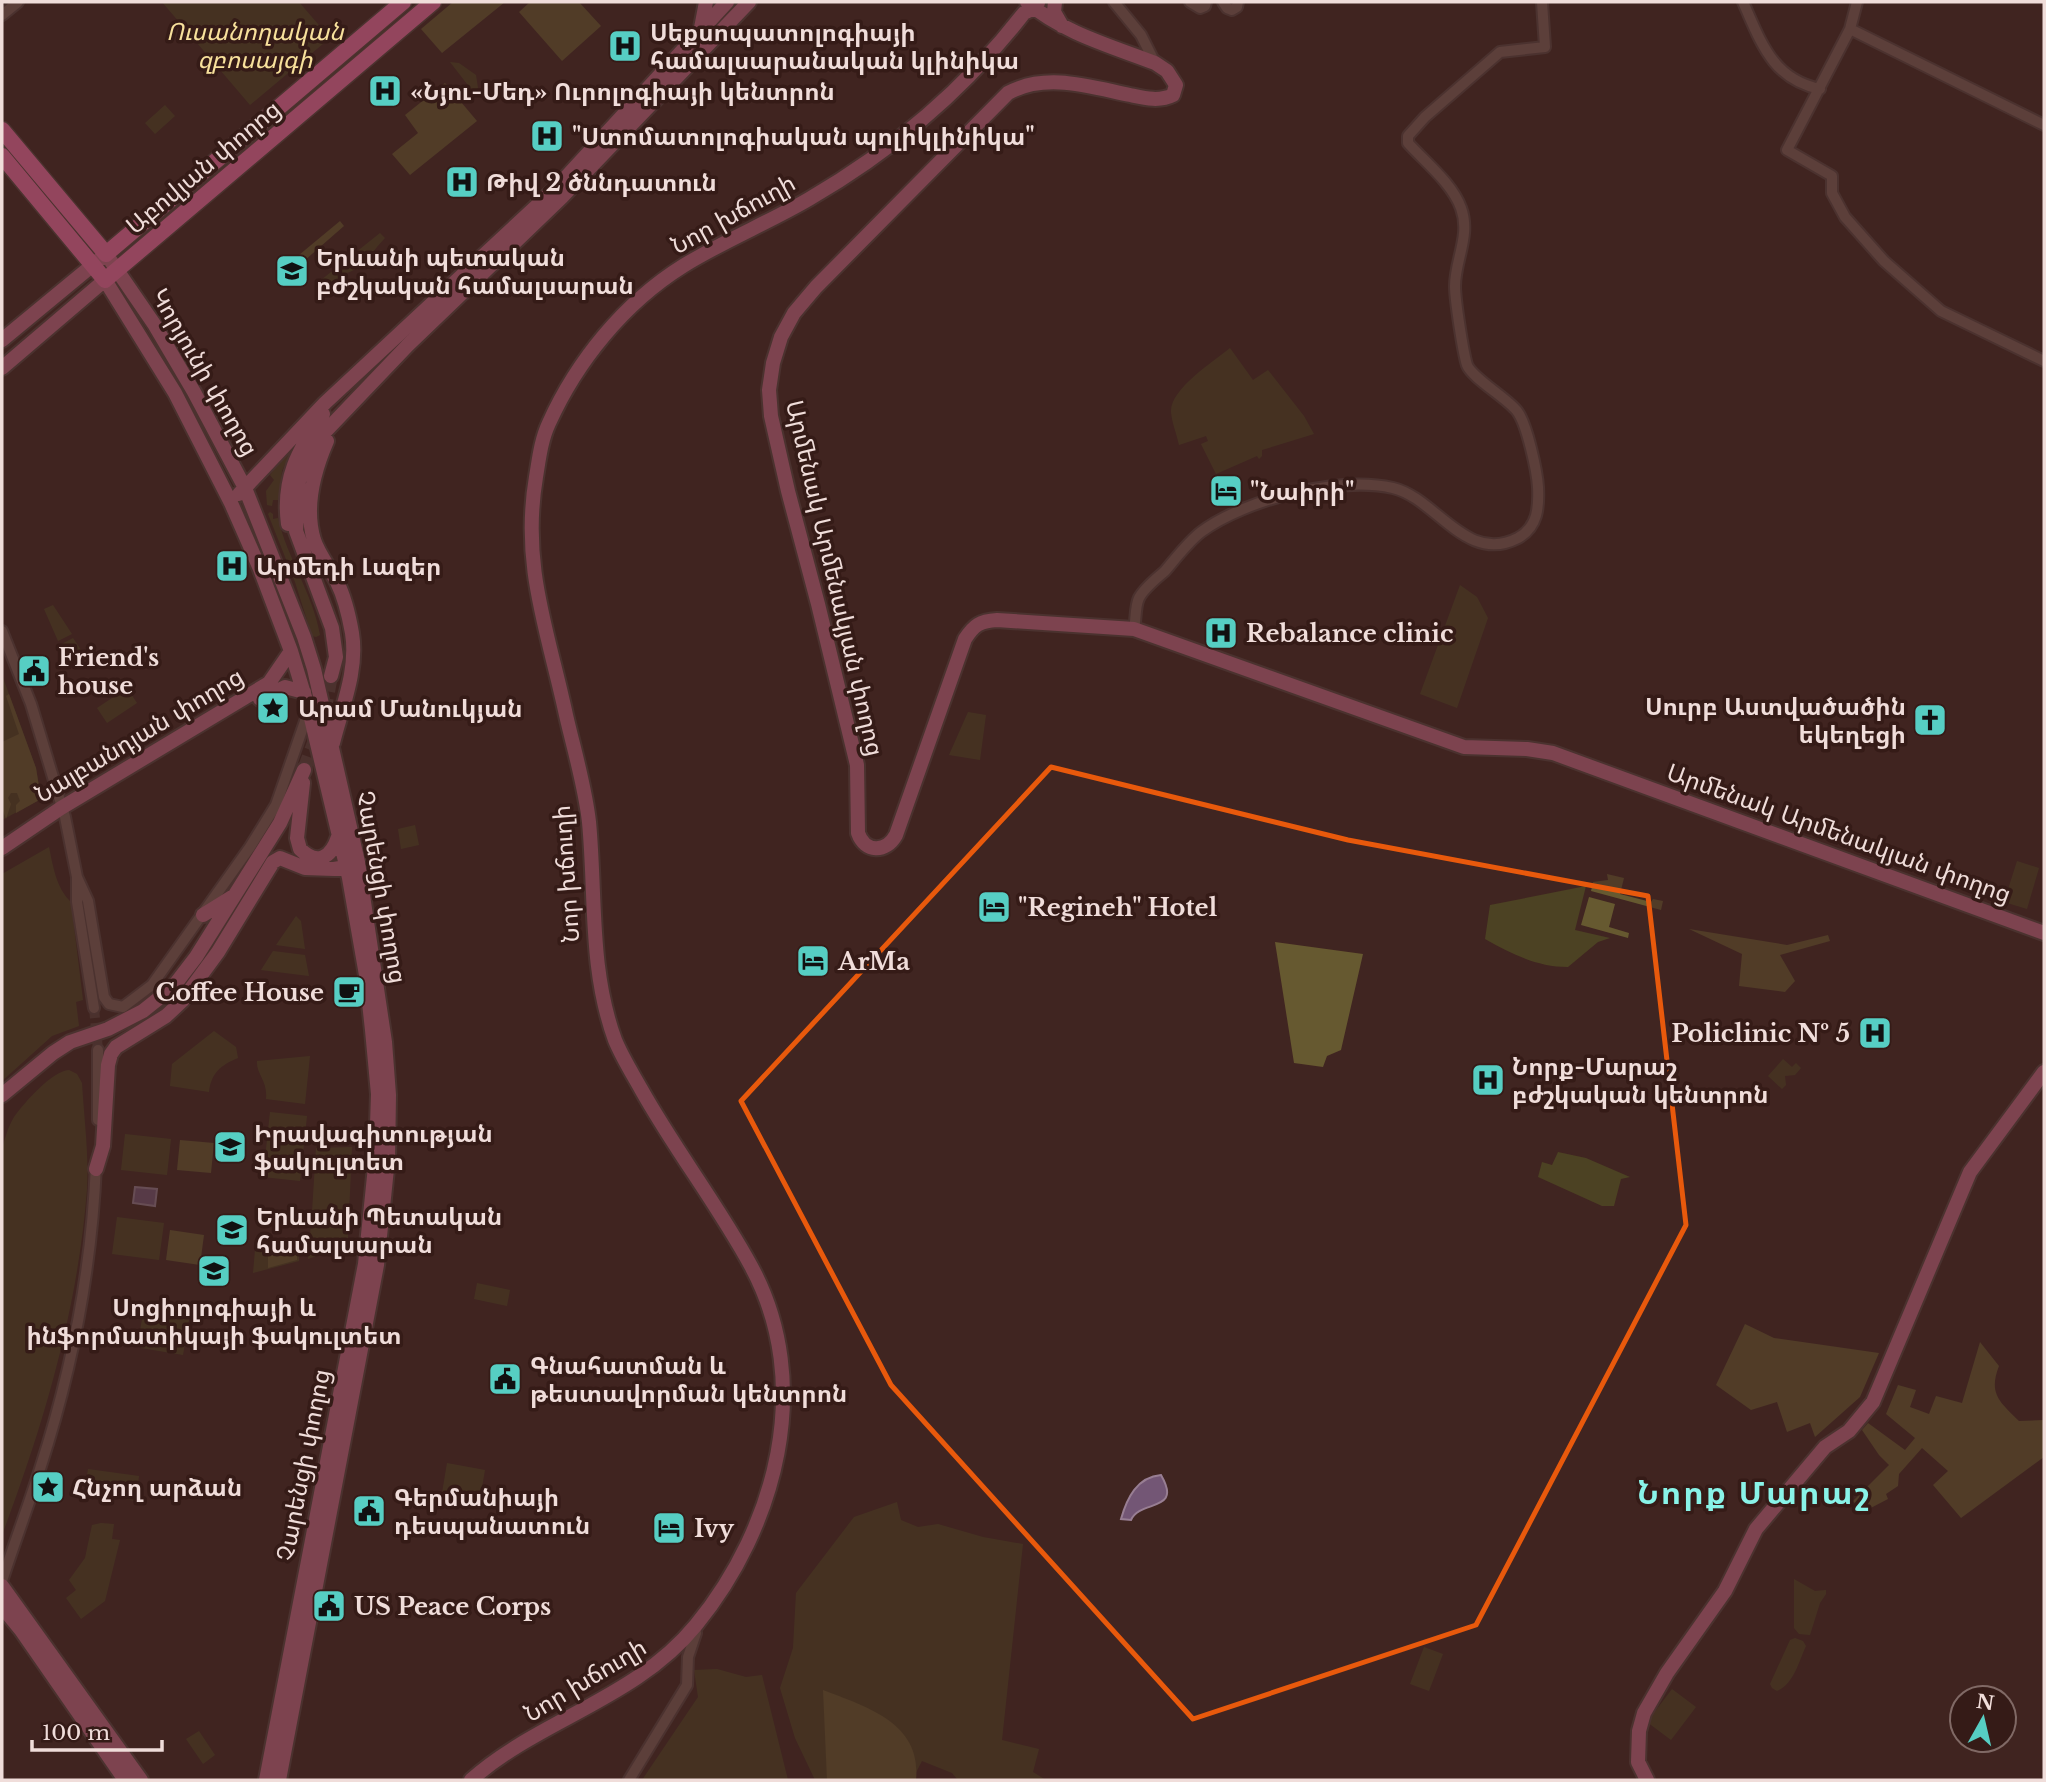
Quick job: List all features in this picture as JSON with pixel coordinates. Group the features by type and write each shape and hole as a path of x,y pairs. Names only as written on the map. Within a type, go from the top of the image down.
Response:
{"highway":[{"name":"Աբովյան փողոց","path":"111,275 433,2"},
{"name":"Աբովյան փողոց","path":"106,254 400,4"},
{"path":"400,4 410,21"},
{"name":"Կորյունի փողոց","path":"2,130 106,254"},
{"name":"Կորյունի փողոց","path":"2,156 92,264 111,275"}],"main road":[{"path":"700,31 706,2"},
{"path":"231,503 310,418 549,195 727,2"},
{"path":"340,390 315,425 294,462 286,501 289,531 296,554 320,612 331,658 331,676 336,657 336,642 326,606 296,531 299,481 306,462 323,434 408,345 562,197 749,2"},
{"path":"1055,2 1054,12 1063,27"},
{"path":"1030,5 1063,27 1155,63"},
{"name":"Նոր խճուղի","path":"471,1780 489,1764 605,1698 661,1662 695,1627 727,1583 751,1539 771,1489 779,1450 784,1398 781,1360 770,1313 753,1270 649,1104 617,1046 607,1014 595,953 588,818 564,705 538,605 532,556 531,520 546,430 578,370 605,335 645,294 680,268 810,198 887,147 953,93 978,68 1030,5"},
{"name":"Արմենակ Արմենակյան փողոց","path":"1155,63 1167,71 1176,85 1172,95 1166,99 1144,98 1060,82 1035,85 1008,93 859,243 794,313 781,337 769,390 771,416 857,765 858,833 862,841 875,848 884,848 896,835 965,639 973,627 981,621 997,620 1134,629 1464,747 1527,749 1553,753 2044,933"},
{"name":"Աբովյան փողոց","path":"2,340 106,254"},
{"name":"Կորյունի փողոց","path":"106,254 111,275 231,503 260,569 304,692"},
{"name":"Աբովյան փողոց","path":"2,368 111,275"},
{"name":"Կորյունի փողոց","path":"111,275 154,324 191,386 245,488 282,578 314,668"},
{"path":"332,748 353,664 353,635 339,585 315,541 310,507 318,461 327,441 351,404"},
{"path":"296,531 337,608 345,655 341,711"},
{"name":"Նալբանդյան փողոց","path":"2,858 63,812 269,683 290,651"},
{"name":"Չարենցի փողոց","path":"266,1780 365,1264 389,1095 379,994 359,869 314,668"},
{"name":"Նալբանդյան փողոց","path":"2,848 274,691 285,687 304,692"},
{"name":"Չարենցի փողոց","path":"279,1780 369,1313 382,1230 382,1158 378,1094 364,962 346,867 304,692"},
{"path":"4,1095 70,1042 108,1029 143,1011 173,987 196,957 280,823 304,772 297,838 300,849 312,858 324,857 334,848 338,837"},
{"path":"96,1169 103,1146 108,1065 116,1047 166,1016 182,1001 213,959 274,862 280,858 305,868 346,867"},
{"path":"203,915 236,894"},
{"path":"226,936 236,894"},
{"path":"1647,1780 1638,1762 1637,1752 1644,1713 1667,1673 1725,1591 1756,1529 1825,1447 1849,1431 1873,1402 1970,1172 2044,1072"},
{"path":"2,1583 141,1780"},
{"path":"2,1607 21,1630 125,1780"}],"street":[{"path":"2,15 18,2"},
{"path":"1114,2 1141,34 1155,63"},
{"path":"1191,2 1199,8 1204,7 1206,2"},
{"path":"1223,2 1231,10 1237,7 1238,2"},
{"path":"1134,629 1139,597 1201,532 1244,509 1294,494 1332,486 1369,484 1396,489 1408,494 1457,531 1478,541 1502,544 1520,537 1532,527 1537,514 1538,486 1530,444 1518,412 1468,368 1455,286 1464,243 1462,210 1453,193 1408,143 1408,135 1500,52 1545,47 1542,2"},
{"path":"1743,2 1766,55 1793,79 1821,89"},
{"path":"1857,2 1850,29 1787,150 1832,176 1832,193 1845,217 1884,261 1941,312 2044,361"},
{"path":"1850,29 2044,125"},
{"path":"2,631 31,704 63,812 78,877 89,901 104,997 109,1004 123,1007 152,985 203,915 276,805 309,710"},
{"path":"78,877 77,902 94,1009"},
{"path":"2,1583 40,1472 78,1325 87,1271 96,1169 98,1050"},
{"path":"629,1780 687,1685 695,1627"}],"highlighted area":[{"path":"1051,767 1348,840 1648,896 1686,1225 1476,1625 1193,1719 891,1385 741,1101"}],"green space":[{"name":"Ուսանողական զբոսայգի","path":"162,2 299,2 330,38 250,105"},
{"path":"385,26 388,30 246,151 242,146"},
{"path":"450,62 459,63 476,75 478,88 474,93"},
{"path":"165,105 175,116 155,134 145,123"},
{"path":"380,233 385,238 356,269 345,273 343,280 330,291 321,280"},
{"path":"1230,348 1253,380 1268,370 1304,416 1314,434 1262,450 1259,459 1257,456 1216,474 1201,444 1208,441 1206,436 1179,445 1171,412 1177,394 1185,385"},
{"path":"297,438 282,471 279,500 273,500 272,506 267,505 266,491 274,480 270,475"},
{"path":"270,512 273,519 278,518 287,547 312,605 320,635 316,637 312,636 295,582 268,514"},
{"path":"1460,585 1477,597 1488,618 1457,708 1420,694"},
{"path":"53,605 72,634 58,641 44,609"},
{"path":"73,638 83,653 67,663 60,645"},
{"path":"2,675 36,768 41,799 2,820"},
{"path":"127,688 137,703 107,723 97,708"},
{"path":"968,712 986,715 980,760 949,755"},
{"path":"415,825 419,845 401,849 398,829"},
{"path":"49,847 59,883 71,902 83,1000 76,1002 79,1026 52,1036 2,1081 2,874"},
{"path":"2017,861 2039,868 2027,909 2004,902"},
{"path":"1586,886 1575,930 1610,938 1598,942 1568,967 1535,962 1485,939 1490,905"},
{"path":"388,907 394,945 385,946 380,908"},
{"path":"296,916 301,921 305,949 276,945"},
{"path":"273,951 305,955 309,976 261,970"},
{"path":"214,1031 236,1047 238,1058 218,1070 209,1092 170,1086 172,1064"},
{"path":"310,1056 305,1104 266,1099 257,1061"},
{"path":"1783,1059 1792,1067 1796,1063 1801,1068 1795,1075 1785,1076 1786,1085 1782,1089 1768,1076"},
{"path":"69,1070 77,1074 82,1083 87,1149 87,1189 76,1278 45,1408 2,1535 2,1149 12,1121 24,1104 47,1082"},
{"path":"270,1112 307,1116 300,1181 263,1177"},
{"path":"125,1134 171,1139 167,1175 121,1170"},
{"path":"352,1147 349,1214 312,1212 316,1148"},
{"path":"1558,1152 1586,1158 1630,1177 1621,1179 1614,1206 1602,1206 1538,1177 1542,1162 1552,1165"},
{"path":"117,1217 164,1223 159,1260 112,1254"},
{"path":"311,1223 349,1224 347,1246 308,1259"},
{"path":"299,1247 299,1261 253,1273 255,1250"},
{"path":"477,1283 510,1290 507,1306 474,1299"},
{"path":"144,1307 190,1314 183,1355 141,1348 138,1343"},
{"path":"447,1463 485,1470 480,1499 442,1493"},
{"path":"88,1469 139,1476 136,1501 84,1493"},
{"path":"897,1502 901,1520 918,1527 938,1524 983,1537 1023,1544 1002,1740 1039,1749 1033,1772 1046,1780 958,1780 952,1773 922,1761 912,1780 815,1780 795,1738 780,1688 793,1648 796,1593 854,1517"},
{"path":"114,1524 112,1539 120,1540 105,1601 81,1619 66,1598 76,1590 69,1580 85,1558 92,1525"},
{"path":"1794,1579 1815,1591 1826,1590 1810,1635 1799,1634 1794,1628"},
{"path":"1795,1638 1803,1641 1806,1646 1792,1678 1777,1691 1770,1684 1790,1640"},
{"path":"1424,1647 1443,1654 1429,1691 1410,1684"},
{"path":"717,1669 746,1677 762,1675 788,1780 642,1780 698,1697 694,1670"},
{"path":"1672,1689 1696,1707 1671,1740 1647,1722"},
{"path":"199,1731 215,1755 203,1764 186,1739"}],"shaded area":[{"path":"453,2 505,2 442,53 421,29"},
{"path":"530,2 579,2 601,26 562,61 519,12"},
{"path":"445,83 477,121 410,175 392,154 418,133 405,115"},
{"path":"340,221 344,226 304,261 299,255"},
{"path":"9,694 36,768 41,799 16,813 16,805 20,801 17,793 11,793 6,819 2,808 2,742 19,734 6,696"},
{"path":"1607,874 1624,878 1620,894 1651,902 1653,899 1663,901 1661,910 1591,891 1593,882 1608,880"},
{"path":"1589,897 1615,904 1609,927 1629,933 1628,938 1581,925"},
{"path":"1689,929 1787,945 1828,935 1830,941 1780,955 1795,981 1785,992 1739,986 1742,954"},
{"path":"1275,942 1363,954 1341,1050 1327,1056 1323,1067 1294,1063"},
{"path":"180,1140 214,1143 211,1173 177,1170"},
{"path":"135,1187 157,1189 155,1206 133,1203"},
{"path":"170,1230 204,1235 200,1265 166,1260"},
{"path":"297,1249 297,1260 268,1268 268,1252"},
{"path":"1745,1324 1774,1338 1879,1353 1860,1397 1815,1437 1810,1423 1787,1432 1777,1402 1751,1410 1716,1385"},
{"path":"1980,1342 1999,1366 1995,1391 2001,1403 2019,1421 2044,1420 2044,1457 1961,1518 1933,1485 1948,1471 1922,1448 1899,1474 1898,1486 1886,1494 1888,1499 1863,1512 1853,1501 1889,1465 1862,1430 1868,1423 1905,1450 1915,1438 1886,1414 1898,1385 1916,1390 1910,1407 1929,1414 1936,1396 1962,1403"},
{"path":"1161,1475 1167,1495 1164,1500 1143,1509 1131,1520 1121,1519 1126,1504 1139,1484"},
{"path":"823,1690 873,1711 901,1731 916,1760 916,1780 827,1780"}],"tunnel":[{"path":"324,712 331,676"},
{"path":"304,770 318,732"},
{"path":"94,1008 98,1050"}],"place":[{"name":"Սեքսոպատոլոգիայի համալսարանական կլինիկա","path":"625,46"},
{"name":"«Նյու-Մեդ» Ուրոլոգիայի կենտրոն","path":"385,91"},
{"name":"\"Ստոմատոլոգիական պոլիկլինիկա\"","path":"547,136"},
{"name":"Թիվ 2 ծննդատուն","path":"462,182"},
{"name":"Երևանի պետական բժշկական համալսարան","path":"292,271"},
{"name":"\"Նաիրի\"","path":"1226,491"},
{"name":"Արմեդի Լազեր","path":"232,566"},
{"name":"Rebalance clinic","path":"1221,633"},
{"name":"Friend's house","path":"34,671"},
{"name":"Արամ Մանուկյան","path":"273,708"},
{"name":"Սուրբ Աստվածածին եկեղեցի","path":"1930,720"},
{"name":"\"Regineh\" Hotel","path":"994,907"},
{"name":"ArMa","path":"813,961"},
{"name":"Coffee House","path":"349,992"},
{"name":"Policlinic № 5","path":"1875,1033"},
{"name":"Նորք-Մարաշ բժշկական կենտրոն","path":"1488,1080"},
{"name":"Իրավագիտության ֆակուլտետ","path":"230,1147"},
{"name":"Երևանի Պետական համալսարան","path":"232,1230"},
{"name":"Սոցիոլոգիայի և ինֆորմատիկայի ֆակուլտետ","path":"214,1271"},
{"name":"Գնահատման և թեստավորման կենտրոն","path":"505,1379"},
{"name":"Հնչող արձան","path":"48,1487"},
{"name":"Գերմանիայի դեսպանատուն","path":"369,1511"},
{"name":"Ivy","path":"669,1528"},
{"name":"US Peace Corps","path":"329,1606"}],"district":[{"name":"Նորք Մարաշ","path":"1754,1493"}]}
